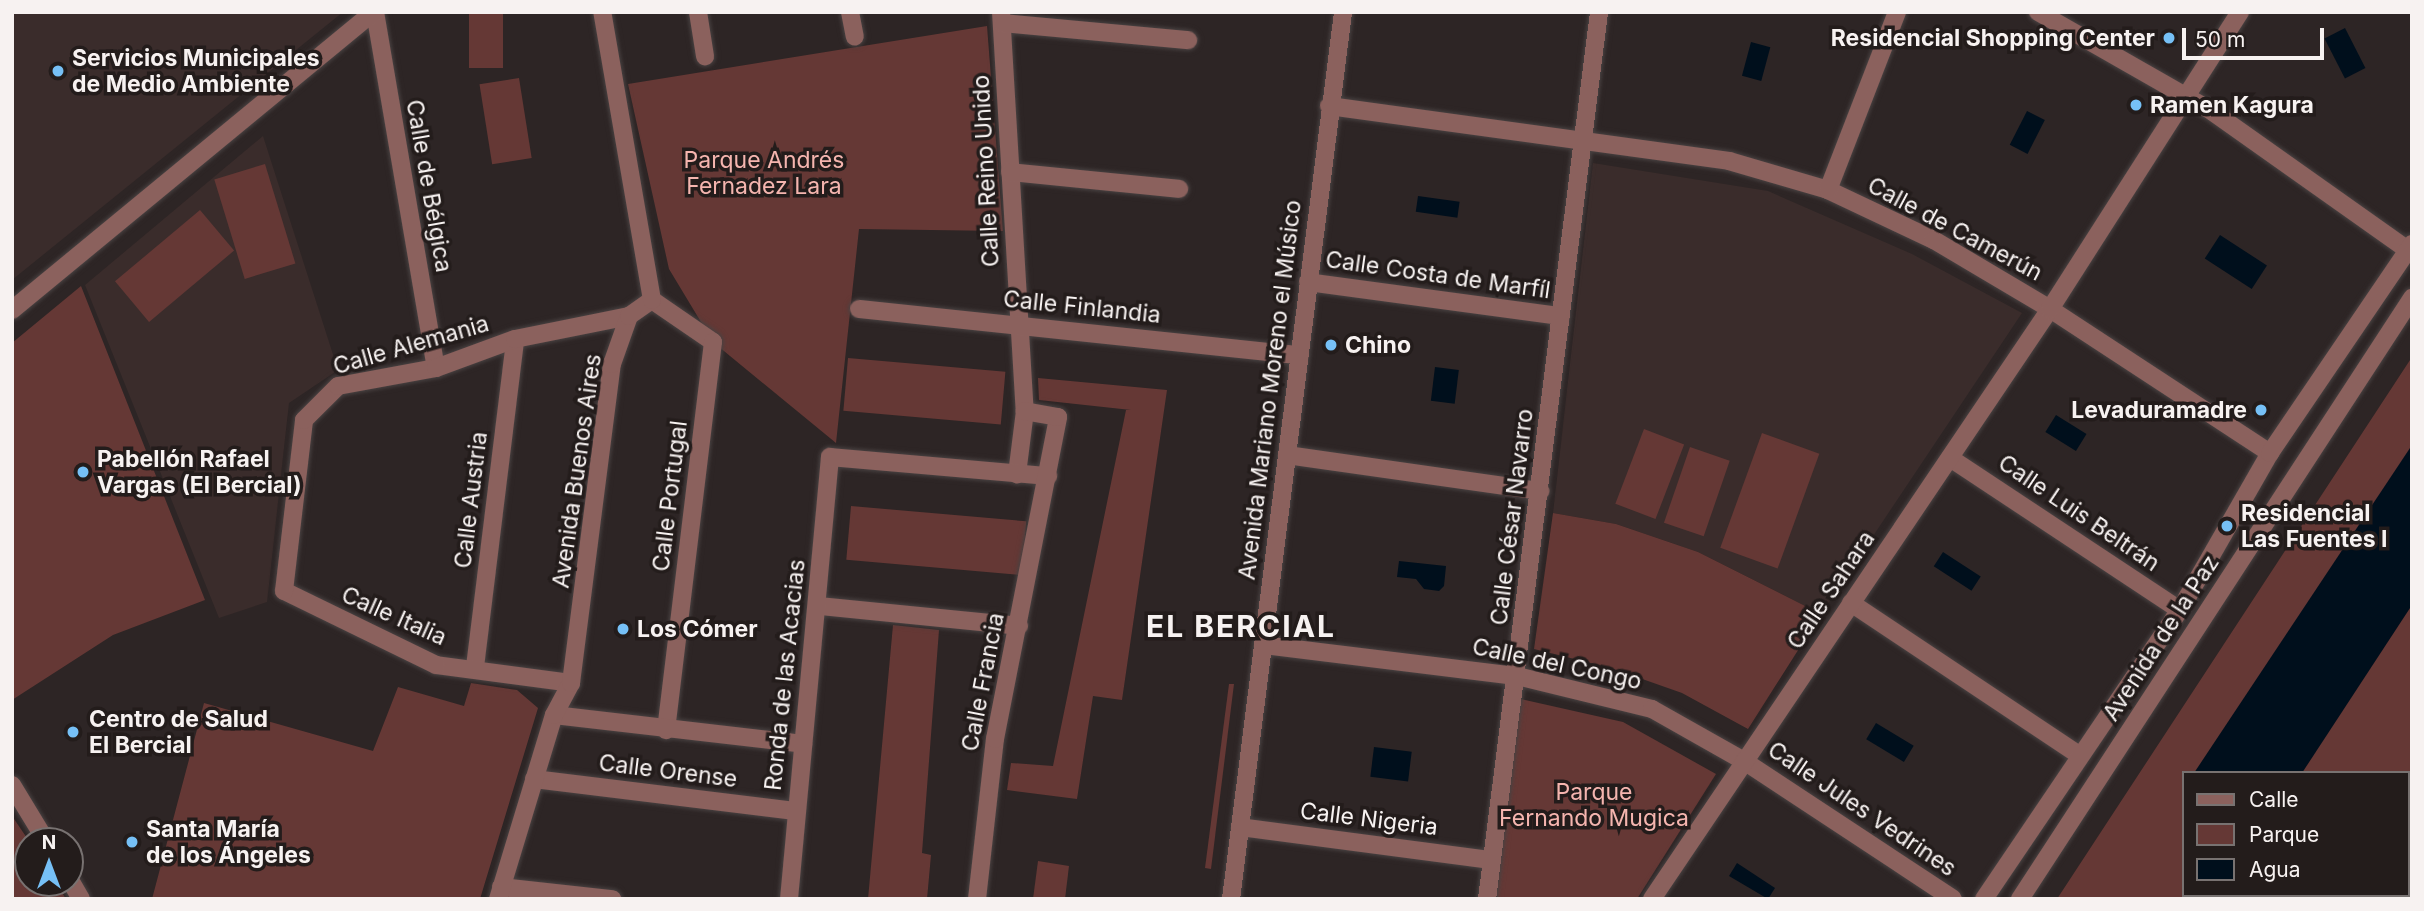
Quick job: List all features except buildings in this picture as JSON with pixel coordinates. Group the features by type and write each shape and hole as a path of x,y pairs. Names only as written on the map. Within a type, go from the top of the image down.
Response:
{"street":[{"path":"12,310 374,12"},
{"name":"Calle de Bélgica","path":"374,12 436,368"},
{"path":"602,12 652,300 629,316"},
{"path":"698,12 705,56"},
{"path":"850,12 855,37"},
{"name":"Avenida Mariano Moreno el Músico","path":"1230,899 1343,12"},
{"name":"Calle César Navarro","path":"1488,899 1599,12"},
{"path":"1828,190 1897,12"},
{"path":"1984,899 2180,610 2270,453 2410,247 2187,95 2038,12"},
{"name":"Calle Sahara","path":"1652,899 2050,309 2240,12"},
{"path":"1002,18 1188,40"},
{"name":"Calle Reino Unido","path":"1002,18 1025,411 1017,474"},
{"name":"Calle de Camerún","path":"1329,106 1729,161 1828,190 1934,240 2050,309 2270,453"},
{"path":"1010,172 1179,190"},
{"name":"Calle Costa de Marfíl","path":"1308,282 1561,316"},
{"name":"Avenida de la Paz","path":"2020,899 2412,298"},
{"name":"Calle Portugal","path":"652,300 713,342 666,730"},
{"name":"Calle Finlandia","path":"859,309 1300,355"},
{"name":"Calle Alemania","path":"284,592 304,420 338,386 436,368 515,339 629,316"},
{"name":"Avenida Buenos Aires","path":"499,893 554,715 572,682 612,364 629,316"},
{"name":"Calle Austria","path":"475,667 515,339"},
{"name":"Calle Francia","path":"977,899 995,739 1058,417 1025,411"},
{"path":"1287,455 1540,491"},
{"name":"Ronda de las Acacias","path":"789,899 795,811 820,606 831,457 1017,474"},
{"name":"Calle Luis Beltrán","path":"1950,458 2180,610"},
{"path":"1017,474 1048,476"},
{"name":"Calle Italia","path":"284,592 436,665 475,667 572,682"},
{"path":"1851,603 2080,756"},
{"path":"820,606 1019,626"},
{"name":"Calle del Congo","path":"1263,645 1517,676 1652,709 1744,761"},
{"path":"554,715 803,744"},
{"name":"Calle Jules Vedrines","path":"1744,761 1953,899"},
{"name":"Calle Orense","path":"534,779 795,811"},
{"path":"12,785 38,827"},
{"name":"Calle Nigeria","path":"1240,827 1492,860"},
{"path":"499,893 612,899"}],"shaded area":[{"path":"12,12 343,12 12,280"},
{"path":"263,136 338,370 289,403 267,602 219,618 85,285"},
{"path":"1593,163 1768,191 1912,254 2022,313 1821,614 1698,552 1616,524 1553,513"}],"green space":[{"path":"469,12 503,12 503,68 469,68"},
{"name":"Parque Andrés Fernadez Lara","path":"987,26 1003,231 859,229 836,443 713,342 669,269 628,84"},
{"path":"519,78 532,158 492,164 479,84"},
{"path":"265,164 295,263 245,279 214,179"},
{"path":"200,210 234,251 149,322 115,281"},
{"name":"Pabellón Rafael Vargas (El Bercial)","path":"81,286 205,600 113,635 12,700 12,343"},
{"path":"2412,357 2412,845 2410,848 2410,771 2182,771 2182,897 2379,897 2378,899 2057,899"},
{"path":"848,358 1005,372 1001,425 843,411"},
{"path":"1038,378 1167,390 1122,700 1093,696 1077,799 1007,790 1011,763 1053,766 1126,410 1131,410 1039,400"},
{"path":"1644,429 1684,444 1655,519 1615,504"},
{"path":"1762,433 1819,454 1778,569 1720,548"},
{"path":"1690,447 1730,461 1704,536 1664,523"},
{"path":"851,506 1026,521 1022,575 846,560"},
{"path":"1553,513 1616,524 1698,552 1821,614 1748,729 1682,693 1611,668 1534,649"},
{"path":"893,625 939,630 922,853 931,855 927,899 868,899"},
{"path":"471,683 517,690 538,708 480,899 152,899 204,703 373,751 398,687 464,706"},
{"path":"1229,684 1234,684 1211,869 1205,868"},
{"name":"Parque Fernando Mugica","path":"1521,699 1623,722 1716,774 1637,899 1496,899"},
{"path":"12,816 19,827 14,827 14,897 66,899 12,899"},
{"path":"1038,861 1069,866 1065,899 1033,899"}],"water":[{"path":"2345,28 2365,68 2345,79 2325,38"},
{"path":"1751,42 1770,47 1761,81 1742,76"},
{"path":"2027,111 2045,120 2028,154 2010,145"},
{"path":"1418,196 1460,202 1457,218 1416,212"},
{"path":"2220,235 2267,265 2252,289 2205,258"},
{"path":"1435,367 1459,370 1455,404 1431,401"},
{"path":"2056,415 2087,434 2076,451 2045,432"},
{"path":"2412,445 2412,605 2303,771 2195,771"},
{"path":"1943,552 1981,577 1971,591 1934,566"},
{"path":"1399,561 1446,566 1444,586 1439,591 1424,589 1416,579 1397,577"},
{"path":"1876,723 1914,746 1904,762 1866,739"},
{"path":"1374,747 1412,752 1408,781 1370,777"},
{"path":"1737,863 1775,888 1768,899 1729,876"}],"place":[{"name":"Residencial Shopping Center","path":"2169,38"},
{"name":"Servicios Municipales de Medio Ambiente","path":"58,71"},
{"name":"Ramen Kagura","path":"2136,105"},
{"name":"Chino","path":"1331,345"},
{"name":"Levaduramadre","path":"2261,410"},
{"name":"Pabellón Rafael Vargas (El Bercial)","path":"83,472"},
{"name":"Residencial Las Fuentes I","path":"2227,526"},
{"name":"Los Cómer","path":"623,629"},
{"name":"Centro de Salud El Bercial","path":"73,732"},
{"name":"Santa María de los Ángeles","path":"132,842"}],"district":[{"name":"EL BERCIAL","path":"1241,626"}]}
